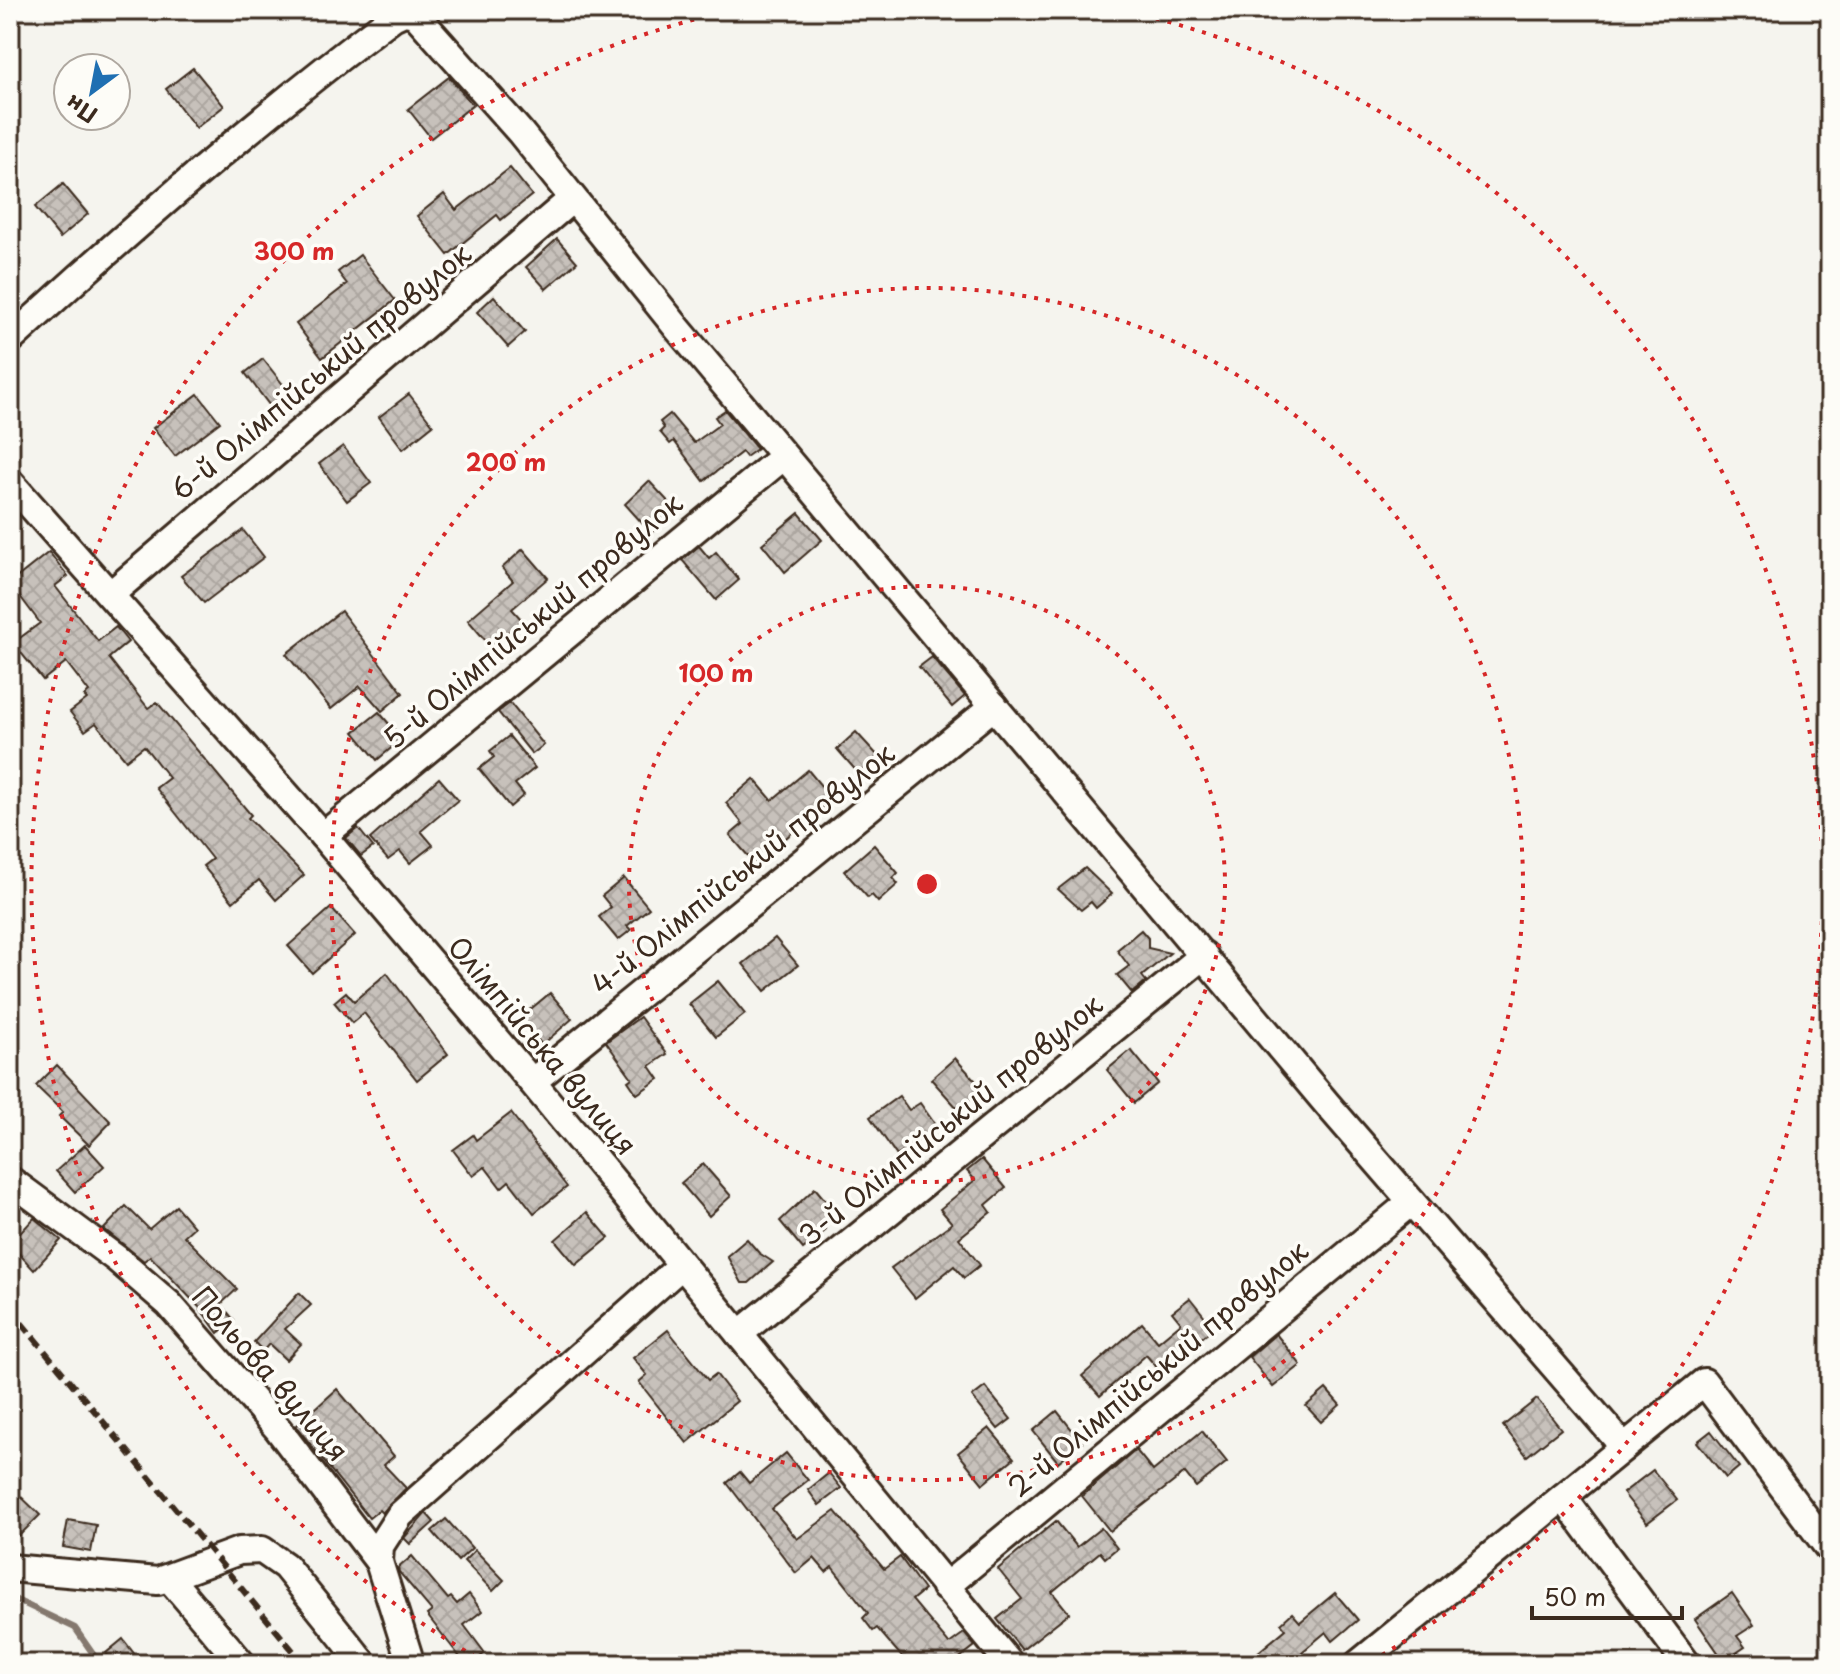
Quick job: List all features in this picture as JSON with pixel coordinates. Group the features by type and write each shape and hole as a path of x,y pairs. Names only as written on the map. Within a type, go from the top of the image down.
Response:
{"street":[{"path":"10,340 130,230 268,114 393,17 411,12 470,71 784,456 1411,1202 1624,1447"},
{"name":"6-й Олімпійський провулок","path":"111,594 572,199"},
{"name":"5-й Олімпійський провулок","path":"323,836 784,456"},
{"name":"Олімпійська вулиця","path":"10,482 323,836 532,1082 1010,1664"},
{"name":"4-й Олімпійський провулок","path":"532,1082 994,706"},
{"name":"3-й Олімпійський провулок","path":"739,1334 1204,955"},
{"name":"Польова вулиця","path":"10,1180 117,1259 177,1313 287,1440 379,1562 411,1664"},
{"name":"2-й Олімпійський провулок","path":"945,1587 1411,1202"},
{"path":"379,1562 380,1546 400,1515 682,1265"},
{"path":"1358,1664 1704,1382 1830,1550"},
{"path":"1563,1497 1687,1664"},
{"path":"10,1568 170,1579 239,1551 269,1552 285,1566 364,1664"},
{"path":"170,1579 242,1664"}],"building":[{"path":"193,68 224,106 196,128 166,89"},
{"path":"449,77 473,105 431,138 408,109"},
{"path":"510,168 532,195 501,220 497,215 448,255 417,216 444,194 456,210"},
{"path":"63,184 88,214 60,238 35,207"},
{"path":"557,239 577,262 546,289 526,267"},
{"path":"360,255 395,300 322,358 296,324 347,284 338,272"},
{"path":"494,296 525,332 508,347 477,312"},
{"path":"263,359 292,396 273,410 245,373"},
{"path":"198,394 220,422 175,456 153,428"},
{"path":"409,394 433,425 403,449 379,417"},
{"path":"725,410 757,449 746,457 742,452 704,481 674,441 670,444 660,432 664,428 660,422 670,414 694,443 720,424 715,417"},
{"path":"343,446 371,483 347,501 319,464"},
{"path":"649,481 676,510 651,533 625,504"},
{"path":"799,513 822,540 785,572 762,544"},
{"path":"243,530 264,557 204,603 181,576"},
{"path":"699,546 709,558 716,552 739,580 716,600 682,560"},
{"path":"523,549 548,578 512,609 522,620 491,647 468,620 513,581 502,568"},
{"path":"49,552 68,576 55,586 98,641 116,627 128,642 109,658 148,708 157,702 251,815 248,818 304,875 276,900 259,880 233,902 203,866 212,859 156,788 169,778 144,746 126,760 96,723 85,731 70,712 87,699 84,696 89,692 66,662 43,680 13,643 40,623 10,583"},
{"path":"341,611 403,693 382,711 360,686 331,709 286,654"},
{"path":"932,657 965,696 952,707 919,667"},
{"path":"510,703 544,745 532,754 498,712"},
{"path":"379,712 402,739 377,760 354,732"},
{"path":"856,732 879,757 859,774 837,749"},
{"path":"509,736 535,768 515,784 524,795 510,807 479,769 494,757 490,751"},
{"path":"808,770 832,799 755,864 730,835 743,824 726,803 754,779 772,800"},
{"path":"439,778 458,800 421,831 433,845 410,863 400,851 388,860 370,839"},
{"path":"358,828 373,847 361,856 346,838"},
{"path":"874,845 898,873 893,878 898,884 878,902 872,895 868,898 844,871"},
{"path":"1085,868 1112,894 1096,908 1091,902 1081,910 1058,889"},
{"path":"624,878 649,908 627,926 631,930 618,940 599,917 611,907 602,896"},
{"path":"331,908 355,935 312,973 288,946"},
{"path":"1141,930 1148,938 1148,948 1170,953 1142,976 1146,981 1132,993 1117,975 1129,966 1117,950"},
{"path":"775,938 798,965 765,991 743,964"},
{"path":"387,973 448,1054 417,1080 364,1013 352,1023 334,1002 346,992 354,1001"},
{"path":"718,981 745,1014 716,1037 689,1004"},
{"path":"550,993 572,1019 542,1045 520,1018"},
{"path":"640,1017 667,1054 650,1066 659,1079 637,1094 628,1081 632,1078 606,1042"},
{"path":"1131,1050 1158,1083 1134,1103 1107,1070"},
{"path":"955,1058 983,1089 959,1110 931,1079"},
{"path":"57,1065 111,1122 89,1145 59,1116 63,1112 36,1086"},
{"path":"899,1096 909,1110 920,1103 937,1127 897,1156 870,1117"},
{"path":"511,1113 567,1187 534,1213 509,1181 501,1188 485,1167 473,1176 453,1150 473,1135 476,1140"},
{"path":"85,1145 104,1166 75,1192 56,1171"},
{"path":"982,1159 1006,1188 986,1205 991,1212 959,1238 980,1265 964,1278 954,1266 915,1298 891,1268 952,1223 940,1209 975,1180 967,1171"},
{"path":"703,1164 731,1196 709,1216 681,1183"},
{"path":"815,1188 836,1213 822,1225 826,1230 803,1249 780,1221"},
{"path":"126,1206 149,1229 176,1206 194,1227 184,1236 237,1289 221,1304 234,1320 218,1333 199,1307 150,1256 144,1261 104,1229"},
{"path":"587,1212 609,1238 576,1265 555,1240"},
{"path":"34,1218 61,1240 34,1270 10,1244"},
{"path":"747,1239 759,1253 773,1262 749,1283 742,1283 727,1256"},
{"path":"299,1293 311,1305 285,1329 301,1344 286,1360 269,1344 263,1351 254,1342"},
{"path":"1190,1298 1214,1328 1160,1371 1146,1355 1100,1396 1082,1376 1142,1323 1158,1342 1181,1323 1172,1312"},
{"path":"668,1330 708,1380 716,1374 737,1401 687,1443 639,1382 647,1375 633,1358"},
{"path":"1276,1334 1301,1365 1273,1387 1249,1357"},
{"path":"985,1387 1011,1419 998,1429 972,1397"},
{"path":"337,1389 394,1456 384,1465 406,1488 382,1513 379,1510 369,1518 296,1426"},
{"path":"1326,1389 1340,1405 1321,1422 1306,1406"},
{"path":"1537,1399 1561,1429 1527,1456 1503,1426"},
{"path":"1057,1411 1082,1442 1058,1462 1033,1431"},
{"path":"989,1428 1014,1458 983,1484 958,1453"},
{"path":"1202,1431 1227,1462 1196,1487 1185,1473 1110,1531 1082,1496 1136,1450 1153,1471"},
{"path":"1711,1431 1739,1467 1726,1478 1697,1442"},
{"path":"786,1453 808,1480 772,1509 797,1539 835,1511 884,1569 900,1557 924,1590 912,1600 949,1644 964,1633 975,1646 952,1664 908,1664 877,1628 873,1631 863,1618 868,1613 832,1567 826,1572 814,1558 796,1573 727,1483 740,1472 749,1483"},
{"path":"1653,1470 1677,1500 1647,1523 1623,1493"},
{"path":"829,1473 841,1488 819,1505 808,1490"},
{"path":"10,1486 40,1515 19,1536 10,1528"},
{"path":"426,1513 434,1522 410,1544 404,1538"},
{"path":"446,1519 472,1548 458,1561 432,1531"},
{"path":"68,1520 96,1525 91,1552 63,1547"},
{"path":"1056,1521 1077,1547 1101,1528 1117,1548 1105,1558 1100,1552 1052,1592 1069,1613 1022,1650 997,1619 1022,1599 998,1569"},
{"path":"475,1550 504,1580 493,1591 464,1561"},
{"path":"412,1556 448,1599 451,1597 457,1604 469,1594 482,1611 464,1625 485,1653 471,1664 465,1664 427,1615 432,1611 399,1572 398,1568"},
{"path":"1335,1593 1358,1620 1333,1641 1326,1632 1302,1652 1312,1664 1244,1664 1286,1629 1281,1623 1292,1613 1300,1622"},
{"path":"1732,1593 1754,1625 1737,1636 1745,1647 1724,1661 1695,1619"},
{"path":"123,1639 142,1664 114,1664 106,1653"}],"waterway":[{"path":"10,1597 75,1628 100,1664"}],"railway":[{"path":"10,1309 304,1664"}]}
